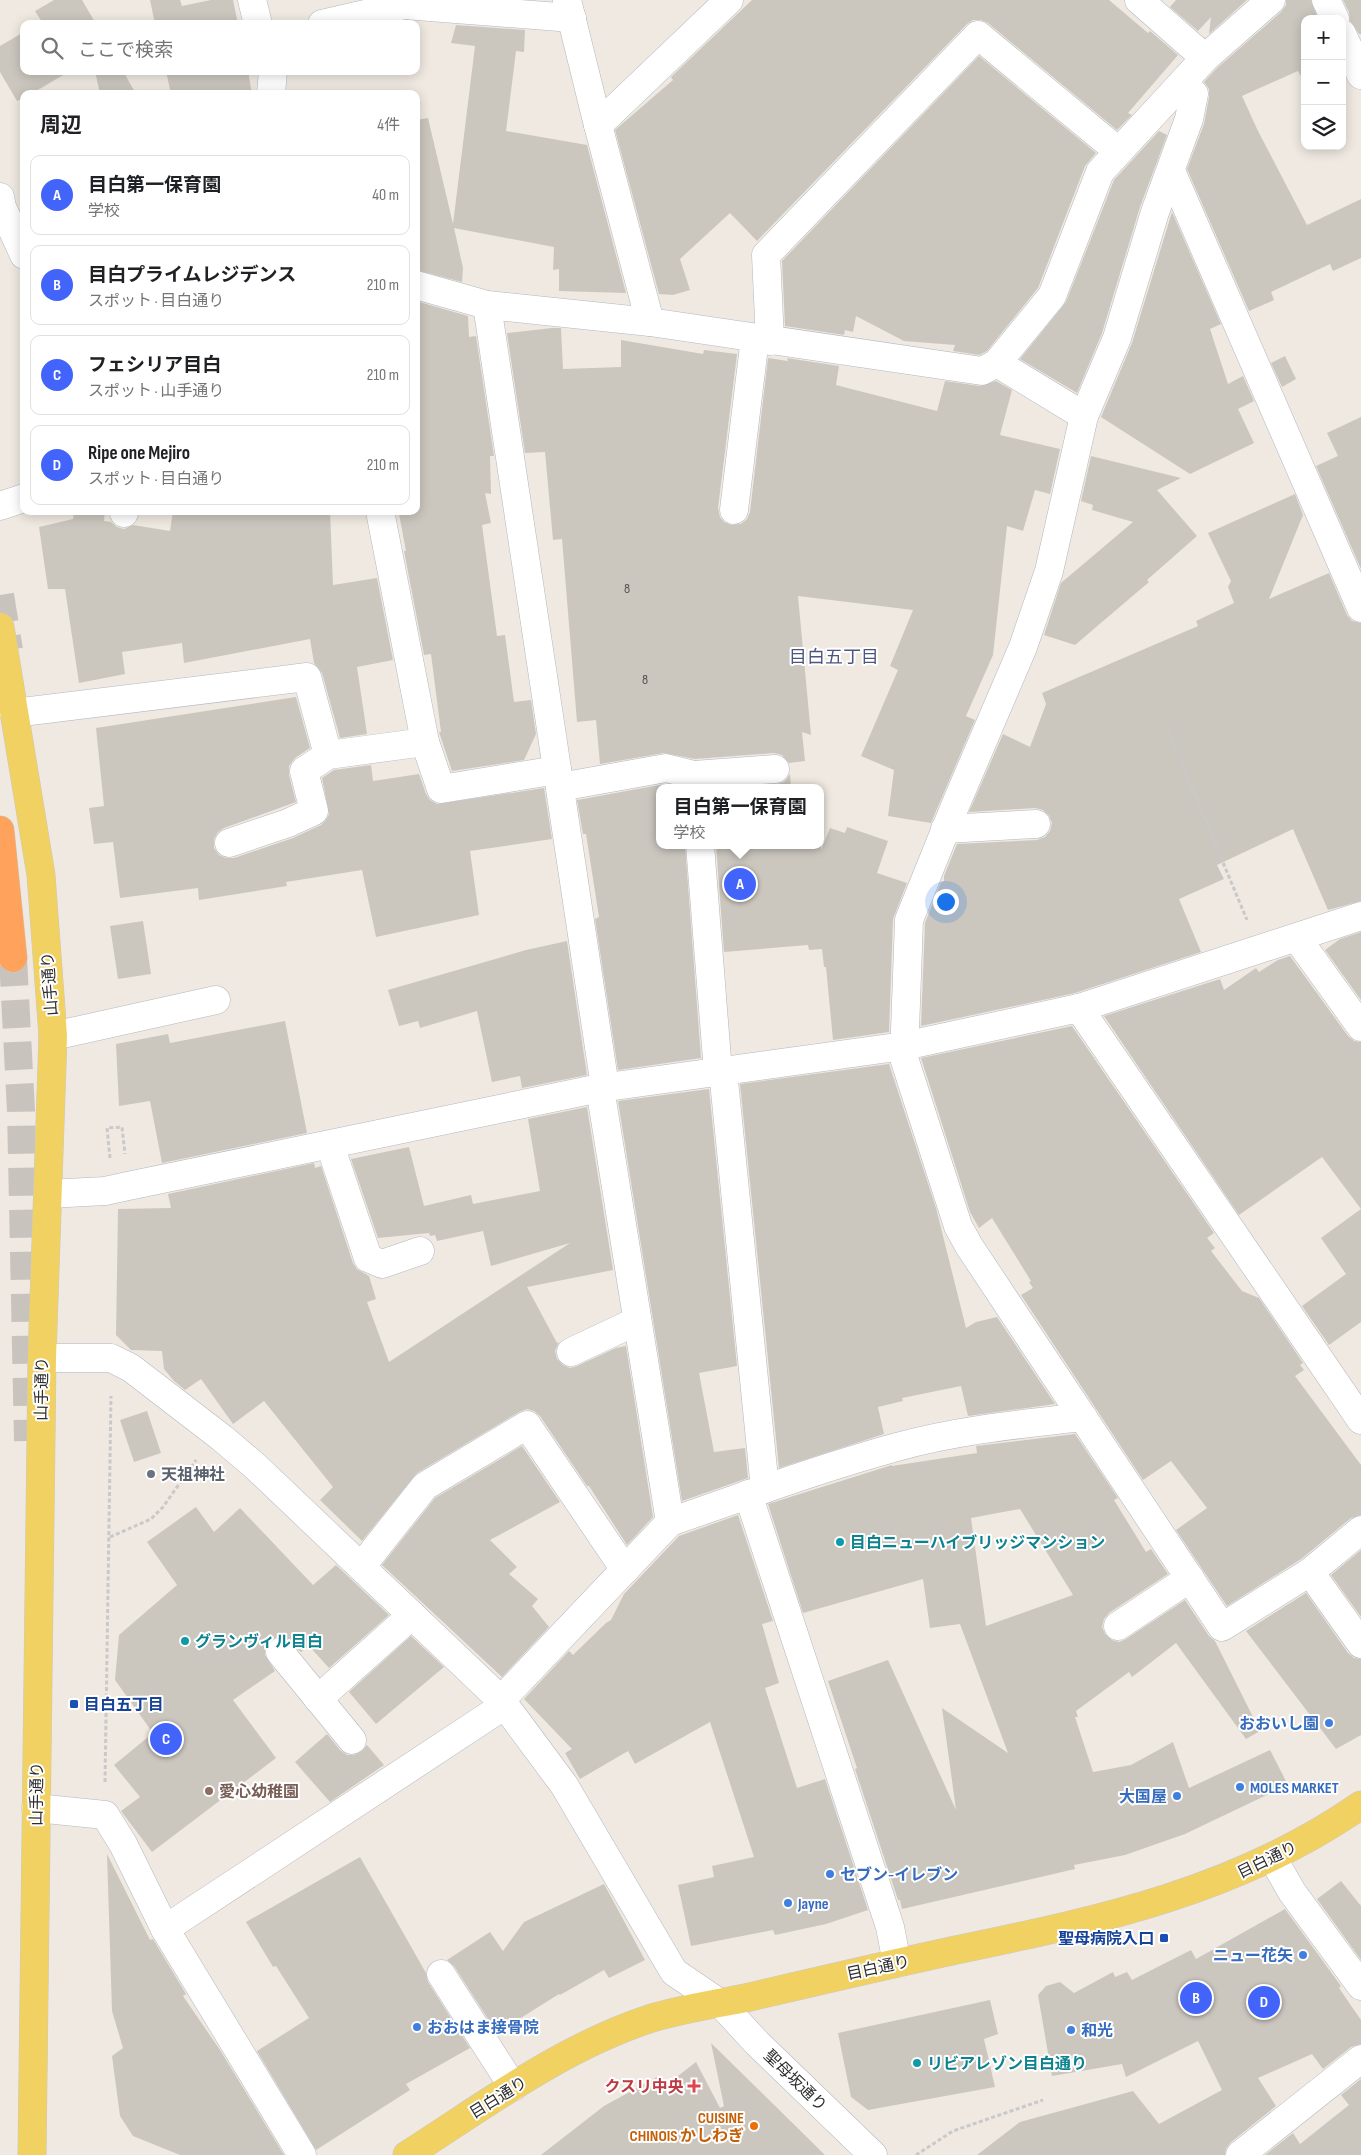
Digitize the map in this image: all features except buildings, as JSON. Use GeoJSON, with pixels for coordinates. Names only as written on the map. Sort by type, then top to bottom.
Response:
{"type":"FeatureCollection","features":[{"type":"Feature","properties":{"kind":"highway"},"geometry":{"type":"LineString","coordinates":[[0,830],[13,958]]}},
{"type":"Feature","properties":{"kind":"main road","name":"山手通り"},"geometry":{"type":"LineString","coordinates":[[0,627],[41,875],[53,1036],[42,1358],[32,2155]]}},
{"type":"Feature","properties":{"kind":"main road","name":"目白通り"},"geometry":{"type":"LineString","coordinates":[[406,2155],[513,2087],[584,2046],[651,2019],[1041,1932],[1165,1901],[1218,1882],[1272,1858],[1361,1805]]}},
{"type":"Feature","properties":{"kind":"street"},"geometry":{"type":"LineString","coordinates":[[252,0],[257,20]]}},
{"type":"Feature","properties":{"kind":"street"},"geometry":{"type":"LineString","coordinates":[[598,125],[729,0]]}},
{"type":"Feature","properties":{"kind":"street"},"geometry":{"type":"LineString","coordinates":[[1139,0],[1206,58]]}},
{"type":"Feature","properties":{"kind":"street"},"geometry":{"type":"LineString","coordinates":[[420,286],[488,305],[650,322],[982,371],[996,363],[1052,296],[1100,172],[1206,58],[1272,0]]}},
{"type":"Feature","properties":{"kind":"street"},"geometry":{"type":"LineString","coordinates":[[1326,0],[1333,15]]}},
{"type":"Feature","properties":{"kind":"street"},"geometry":{"type":"LineString","coordinates":[[338,20],[404,3],[570,9],[598,125],[650,322]]}},
{"type":"Feature","properties":{"kind":"street"},"geometry":{"type":"LineString","coordinates":[[734,510],[763,339],[766,255],[978,35],[1118,151]]}},
{"type":"Feature","properties":{"kind":"street"},"geometry":{"type":"LineString","coordinates":[[1346,43],[1361,75]]}},
{"type":"Feature","properties":{"kind":"street"},"geometry":{"type":"LineString","coordinates":[[271,90],[273,75]]}},
{"type":"Feature","properties":{"kind":"street"},"geometry":{"type":"LineString","coordinates":[[1183,82],[1194,94],[1189,119],[1156,212],[1117,338],[1084,416],[1049,571],[1029,630],[945,829],[909,920],[904,1058],[958,1226],[968,1246],[1222,1627],[1310,1572],[1361,1530]]}},
{"type":"Feature","properties":{"kind":"street"},"geometry":{"type":"LineString","coordinates":[[1170,171],[1361,608]]}},
{"type":"Feature","properties":{"kind":"street"},"geometry":{"type":"LineString","coordinates":[[0,197],[2,207],[20,246]]}},
{"type":"Feature","properties":{"kind":"street"},"geometry":{"type":"LineString","coordinates":[[488,305],[602,1088],[670,1522]]}},
{"type":"Feature","properties":{"kind":"street"},"geometry":{"type":"LineString","coordinates":[[996,363],[1084,416]]}},
{"type":"Feature","properties":{"kind":"street"},"geometry":{"type":"LineString","coordinates":[[0,506],[20,499]]}},
{"type":"Feature","properties":{"kind":"street"},"geometry":{"type":"LineString","coordinates":[[381,515],[425,742],[441,788],[666,768],[695,781],[775,769]]}},
{"type":"Feature","properties":{"kind":"street"},"geometry":{"type":"LineString","coordinates":[[14,713],[307,677],[328,755]]}},
{"type":"Feature","properties":{"kind":"street"},"geometry":{"type":"LineString","coordinates":[[229,843],[288,823],[314,810],[304,771],[328,755],[425,742]]}},
{"type":"Feature","properties":{"kind":"street"},"geometry":{"type":"LineString","coordinates":[[945,829],[1036,824]]}},
{"type":"Feature","properties":{"kind":"street"},"geometry":{"type":"LineString","coordinates":[[700,849],[757,1492],[890,1927],[897,1963]]}},
{"type":"Feature","properties":{"kind":"street"},"geometry":{"type":"LineString","coordinates":[[48,1194],[105,1190],[128,1186],[602,1088],[904,1046],[1079,1008],[1361,916]]}},
{"type":"Feature","properties":{"kind":"street"},"geometry":{"type":"LineString","coordinates":[[1297,938],[1361,1027]]}},
{"type":"Feature","properties":{"kind":"street"},"geometry":{"type":"LineString","coordinates":[[53,1036],[216,1000]]}},
{"type":"Feature","properties":{"kind":"street"},"geometry":{"type":"LineString","coordinates":[[1079,1008],[1361,1420]]}},
{"type":"Feature","properties":{"kind":"street"},"geometry":{"type":"LineString","coordinates":[[330,1145],[368,1258],[382,1264],[420,1251]]}},
{"type":"Feature","properties":{"kind":"street"},"geometry":{"type":"LineString","coordinates":[[571,1352],[637,1321]]}},
{"type":"Feature","properties":{"kind":"street"},"geometry":{"type":"LineString","coordinates":[[42,1358],[111,1358]]}},
{"type":"Feature","properties":{"kind":"street","name":"聖母坂通り"},"geometry":{"type":"LineString","coordinates":[[111,1358],[131,1368],[215,1432],[254,1466],[503,1702],[564,1785],[674,1972],[721,2004],[757,2043],[873,2155]]}},
{"type":"Feature","properties":{"kind":"street"},"geometry":{"type":"LineString","coordinates":[[165,1929],[503,1702],[670,1522],[897,1446],[983,1428],[1083,1417]]}},
{"type":"Feature","properties":{"kind":"street"},"geometry":{"type":"LineString","coordinates":[[361,1567],[425,1486],[527,1424],[625,1570]]}},
{"type":"Feature","properties":{"kind":"street"},"geometry":{"type":"LineString","coordinates":[[1310,1572],[1361,1644]]}},
{"type":"Feature","properties":{"kind":"street"},"geometry":{"type":"LineString","coordinates":[[1118,1626],[1190,1578]]}},
{"type":"Feature","properties":{"kind":"street"},"geometry":{"type":"LineString","coordinates":[[318,1698],[412,1615]]}},
{"type":"Feature","properties":{"kind":"street"},"geometry":{"type":"LineString","coordinates":[[280,1652],[352,1740]]}},
{"type":"Feature","properties":{"kind":"street"},"geometry":{"type":"LineString","coordinates":[[36,1808],[105,1815],[123,1844],[165,1929],[302,2155]]}},
{"type":"Feature","properties":{"kind":"street"},"geometry":{"type":"LineString","coordinates":[[1272,1858],[1292,1892],[1361,1986]]}},
{"type":"Feature","properties":{"kind":"street"},"geometry":{"type":"LineString","coordinates":[[442,1974],[513,2087]]}},
{"type":"Feature","properties":{"kind":"street"},"geometry":{"type":"LineString","coordinates":[[1240,2155],[1361,2059]]}},
{"type":"Feature","properties":{"kind":"path"},"geometry":{"type":"LineString","coordinates":[[1168,732],[1260,950]]}},
{"type":"Feature","properties":{"kind":"path"},"geometry":{"type":"LineString","coordinates":[[110,1162],[107,1128],[122,1127],[128,1186]]}},
{"type":"Feature","properties":{"kind":"path"},"geometry":{"type":"LineString","coordinates":[[105,1815],[111,1358]]}},
{"type":"Feature","properties":{"kind":"path"},"geometry":{"type":"LineString","coordinates":[[110,1537],[151,1518],[163,1507],[215,1432]]}},
{"type":"Feature","properties":{"kind":"path"},"geometry":{"type":"LineString","coordinates":[[916,2155],[953,2131],[1043,2100]]}},
{"type":"Feature","properties":{"kind":"tunnel"},"geometry":{"type":"LineString","coordinates":[[0,595],[9,650]]}},
{"type":"Feature","properties":{"kind":"tunnel"},"geometry":{"type":"LineString","coordinates":[[13,958],[21,1111],[28,1441]]}},
{"type":"Feature","properties":{"kind":"place","name":"目白第一保育園"},"geometry":{"type":"Point","coordinates":[740,884]}},
{"type":"Feature","properties":{"kind":"place","name":"天祖神社"},"geometry":{"type":"Point","coordinates":[151,1474]}},
{"type":"Feature","properties":{"kind":"place","name":"目白ニューハイブリッジマンション"},"geometry":{"type":"Point","coordinates":[840,1542]}},
{"type":"Feature","properties":{"kind":"place","name":"グランヴィル目白"},"geometry":{"type":"Point","coordinates":[185,1641]}},
{"type":"Feature","properties":{"kind":"place","name":"目白五丁目"},"geometry":{"type":"Point","coordinates":[74,1704]}},
{"type":"Feature","properties":{"kind":"place","name":"おおいし園"},"geometry":{"type":"Point","coordinates":[1329,1723]}},
{"type":"Feature","properties":{"kind":"place","name":"フェシリア目白"},"geometry":{"type":"Point","coordinates":[166,1739]}},
{"type":"Feature","properties":{"kind":"place","name":"MOLES MARKET"},"geometry":{"type":"Point","coordinates":[1240,1787]}},
{"type":"Feature","properties":{"kind":"place","name":"愛心幼稚園"},"geometry":{"type":"Point","coordinates":[209,1791]}},
{"type":"Feature","properties":{"kind":"place","name":"大国屋"},"geometry":{"type":"Point","coordinates":[1177,1796]}},
{"type":"Feature","properties":{"kind":"place","name":"セブン-イレブン"},"geometry":{"type":"Point","coordinates":[830,1874]}},
{"type":"Feature","properties":{"kind":"place","name":"Jayne"},"geometry":{"type":"Point","coordinates":[788,1903]}},
{"type":"Feature","properties":{"kind":"place","name":"聖母病院入口"},"geometry":{"type":"Point","coordinates":[1164,1938]}},
{"type":"Feature","properties":{"kind":"place","name":"ニュー花矢"},"geometry":{"type":"Point","coordinates":[1303,1955]}},
{"type":"Feature","properties":{"kind":"place","name":"目白プライムレジデンス"},"geometry":{"type":"Point","coordinates":[1196,1998]}},
{"type":"Feature","properties":{"kind":"place","name":"Ripe one Mejiro"},"geometry":{"type":"Point","coordinates":[1264,2002]}},
{"type":"Feature","properties":{"kind":"place","name":"おおはま接骨院"},"geometry":{"type":"Point","coordinates":[417,2027]}},
{"type":"Feature","properties":{"kind":"place","name":"和光"},"geometry":{"type":"Point","coordinates":[1071,2030]}},
{"type":"Feature","properties":{"kind":"place","name":"リビアレゾン目白通り"},"geometry":{"type":"Point","coordinates":[917,2063]}},
{"type":"Feature","properties":{"kind":"place","name":"クスリ中央"},"geometry":{"type":"Point","coordinates":[694,2086]}},
{"type":"Feature","properties":{"kind":"place","name":"CUISINE CHINOIS かしわぎ"},"geometry":{"type":"Point","coordinates":[754,2126]}},
{"type":"Feature","properties":{"kind":"district","name":"目白五丁目"},"geometry":{"type":"Point","coordinates":[834,657]}}]}
